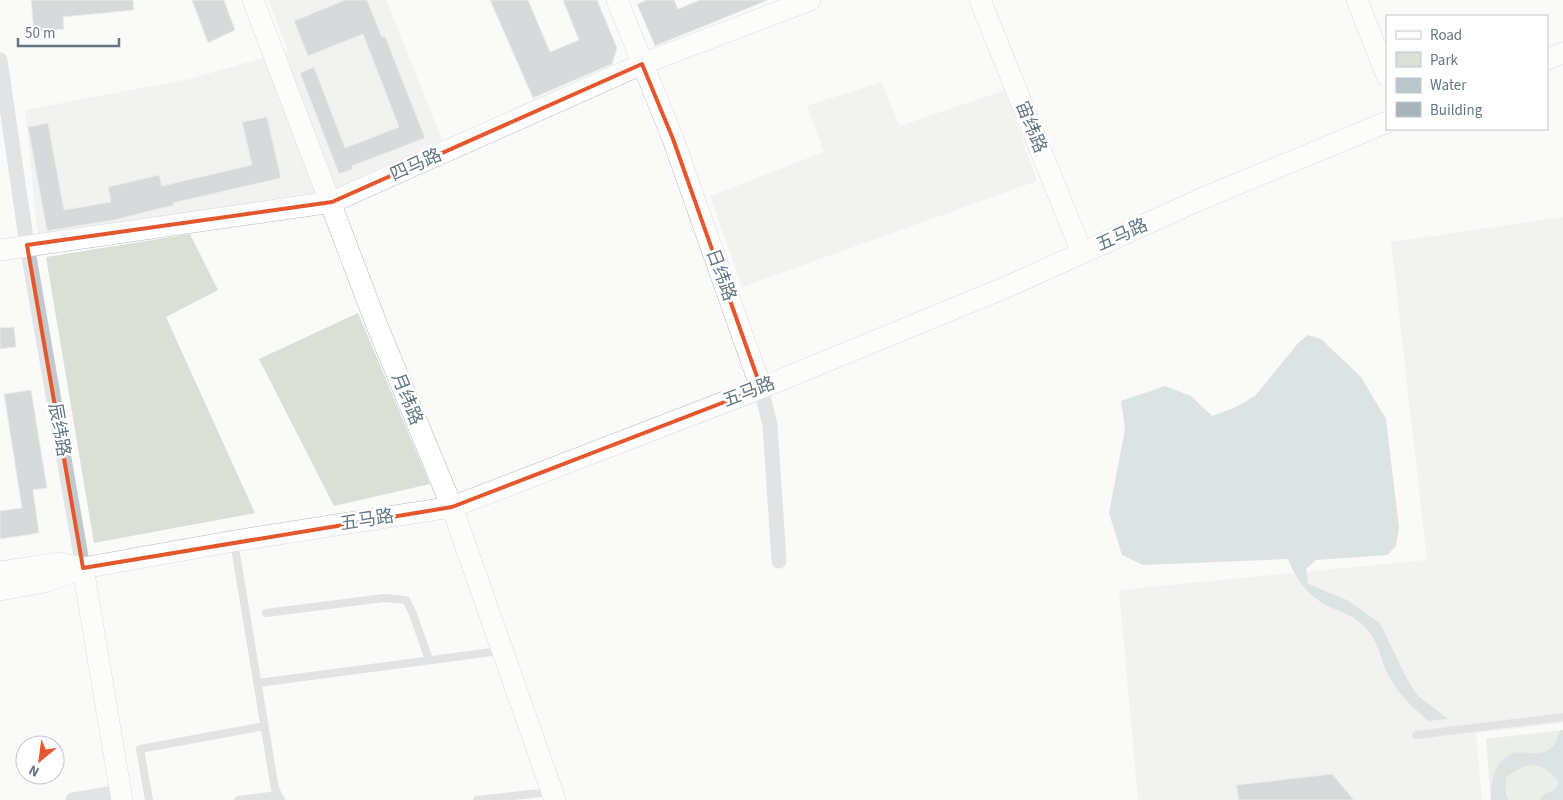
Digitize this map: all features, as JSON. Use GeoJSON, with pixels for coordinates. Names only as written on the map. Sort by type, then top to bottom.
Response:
{"type":"FeatureCollection","features":[{"type":"Feature","properties":{"kind":"street","name":"月纬路"},"geometry":{"type":"LineString","coordinates":[[253,0],[332,202],[378,328],[452,507],[502,651],[544,796]]}},
{"type":"Feature","properties":{"kind":"street","name":"日纬路"},"geometry":{"type":"LineString","coordinates":[[617,0],[673,140],[761,388],[770,425],[779,560]]}},
{"type":"Feature","properties":{"kind":"street","name":"四马路"},"geometry":{"type":"LineString","coordinates":[[0,250],[332,202],[642,64],[810,0]]}},
{"type":"Feature","properties":{"kind":"street","name":"宙纬路"},"geometry":{"type":"LineString","coordinates":[[980,0],[1082,253]]}},
{"type":"Feature","properties":{"kind":"street"},"geometry":{"type":"LineString","coordinates":[[1357,0],[1386,73]]}},
{"type":"Feature","properties":{"kind":"street"},"geometry":{"type":"LineString","coordinates":[[1548,59],[1563,53]]}},
{"type":"Feature","properties":{"kind":"street","name":"辰纬路"},"geometry":{"type":"LineString","coordinates":[[0,60],[27,245],[84,568],[121,796]]}},
{"type":"Feature","properties":{"kind":"street","name":"五马路"},"geometry":{"type":"LineString","coordinates":[[0,590],[44,582],[84,568],[234,541],[452,507],[761,388],[1009,286],[1199,200],[1386,122]]}},
{"type":"Feature","properties":{"kind":"street","name":"五马路"},"geometry":{"type":"LineString","coordinates":[[0,572],[59,563],[84,568]]}},
{"type":"Feature","properties":{"kind":"street"},"geometry":{"type":"LineString","coordinates":[[73,800],[121,796]]}},
{"type":"Feature","properties":{"kind":"lane"},"geometry":{"type":"LineString","coordinates":[[234,541],[275,789],[279,798],[238,800]]}},
{"type":"Feature","properties":{"kind":"lane"},"geometry":{"type":"LineString","coordinates":[[266,613],[384,598],[406,600],[413,614],[428,660]]}},
{"type":"Feature","properties":{"kind":"lane"},"geometry":{"type":"LineString","coordinates":[[258,683],[502,651]]}},
{"type":"Feature","properties":{"kind":"lane"},"geometry":{"type":"LineString","coordinates":[[1416,735],[1563,717]]}},
{"type":"Feature","properties":{"kind":"lane"},"geometry":{"type":"LineString","coordinates":[[149,800],[140,749],[265,726]]}},
{"type":"Feature","properties":{"kind":"lane"},"geometry":{"type":"LineString","coordinates":[[477,800],[544,796]]}},
{"type":"Feature","properties":{"kind":"highlighted area"},"geometry":{"type":"Polygon","coordinates":[[[642,64],[673,139],[761,388],[452,507],[83,568],[27,245],[332,202],[642,64]]]}},
{"type":"Feature","properties":{"kind":"shaded area"},"geometry":{"type":"Polygon","coordinates":[[[268,0],[386,0],[442,140],[318,198],[38,236],[25,110],[189,79],[288,51],[268,0]]]}},
{"type":"Feature","properties":{"kind":"shaded area"},"geometry":{"type":"Polygon","coordinates":[[[881,82],[900,126],[1005,90],[1037,181],[742,287],[710,196],[824,152],[807,106],[881,82]]]}},
{"type":"Feature","properties":{"kind":"shaded area"},"geometry":{"type":"Polygon","coordinates":[[[1563,217],[1563,723],[1476,733],[1482,800],[1138,800],[1119,590],[1427,560],[1391,242],[1563,217]]]}},
{"type":"Feature","properties":{"kind":"green space"},"geometry":{"type":"Polygon","coordinates":[[[190,234],[218,290],[166,317],[255,513],[94,543],[46,257],[190,234]]]}},
{"type":"Feature","properties":{"kind":"green space"},"geometry":{"type":"Polygon","coordinates":[[[358,313],[430,484],[334,506],[259,359],[358,313]]]}},
{"type":"Feature","properties":{"kind":"green space"},"geometry":{"type":"Polygon","coordinates":[[[1563,730],[1563,800],[1491,800],[1486,739],[1563,730]]]}},
{"type":"Feature","properties":{"kind":"water"},"geometry":{"type":"Polygon","coordinates":[[[1308,335],[1321,339],[1361,377],[1386,419],[1399,528],[1396,546],[1387,555],[1316,560],[1306,569],[1308,584],[1347,600],[1380,623],[1407,679],[1417,695],[1448,719],[1428,721],[1409,703],[1389,676],[1375,641],[1365,627],[1352,617],[1326,605],[1313,596],[1299,580],[1288,559],[1143,565],[1122,555],[1109,513],[1125,429],[1121,401],[1165,386],[1191,396],[1212,416],[1234,408],[1255,396],[1299,342],[1308,335]]]}},
{"type":"Feature","properties":{"kind":"water"},"geometry":{"type":"Polygon","coordinates":[[[1561,730],[1563,730],[1563,800],[1539,800],[1546,793],[1555,790],[1559,782],[1546,770],[1534,765],[1521,768],[1506,777],[1506,796],[1509,800],[1491,800],[1492,781],[1502,760],[1516,753],[1545,752],[1556,742],[1561,730]]]}},
{"type":"Feature","properties":{"kind":"building"},"geometry":{"type":"Polygon","coordinates":[[[31,0],[133,0],[134,10],[63,17],[64,29],[34,32],[31,0]]]}},
{"type":"Feature","properties":{"kind":"building"},"geometry":{"type":"Polygon","coordinates":[[[192,0],[224,0],[235,30],[208,43],[192,0]]]}},
{"type":"Feature","properties":{"kind":"building"},"geometry":{"type":"Polygon","coordinates":[[[345,0],[367,0],[382,37],[385,36],[425,138],[352,166],[353,169],[339,174],[300,73],[314,67],[345,148],[399,127],[363,34],[308,56],[294,21],[345,0]]]}},
{"type":"Feature","properties":{"kind":"building"},"geometry":{"type":"Polygon","coordinates":[[[490,0],[528,0],[550,52],[579,40],[563,0],[597,0],[617,48],[612,64],[533,98],[490,0]]]}},
{"type":"Feature","properties":{"kind":"building"},"geometry":{"type":"Polygon","coordinates":[[[647,0],[674,0],[678,9],[700,0],[768,0],[655,46],[637,4],[647,0]]]}},
{"type":"Feature","properties":{"kind":"building"},"geometry":{"type":"Polygon","coordinates":[[[267,117],[281,178],[173,203],[174,205],[114,220],[47,231],[28,127],[48,123],[64,210],[111,202],[108,187],[159,175],[162,186],[252,165],[242,122],[267,117]]]}},
{"type":"Feature","properties":{"kind":"building"},"geometry":{"type":"Polygon","coordinates":[[[14,327],[16,347],[0,349],[0,328],[14,327]]]}},
{"type":"Feature","properties":{"kind":"building"},"geometry":{"type":"Polygon","coordinates":[[[31,390],[47,488],[33,490],[39,533],[0,539],[0,511],[22,508],[4,394],[31,390]]]}},
{"type":"Feature","properties":{"kind":"building"},"geometry":{"type":"Polygon","coordinates":[[[1332,774],[1354,800],[1239,800],[1236,785],[1332,774]]]}}]}
